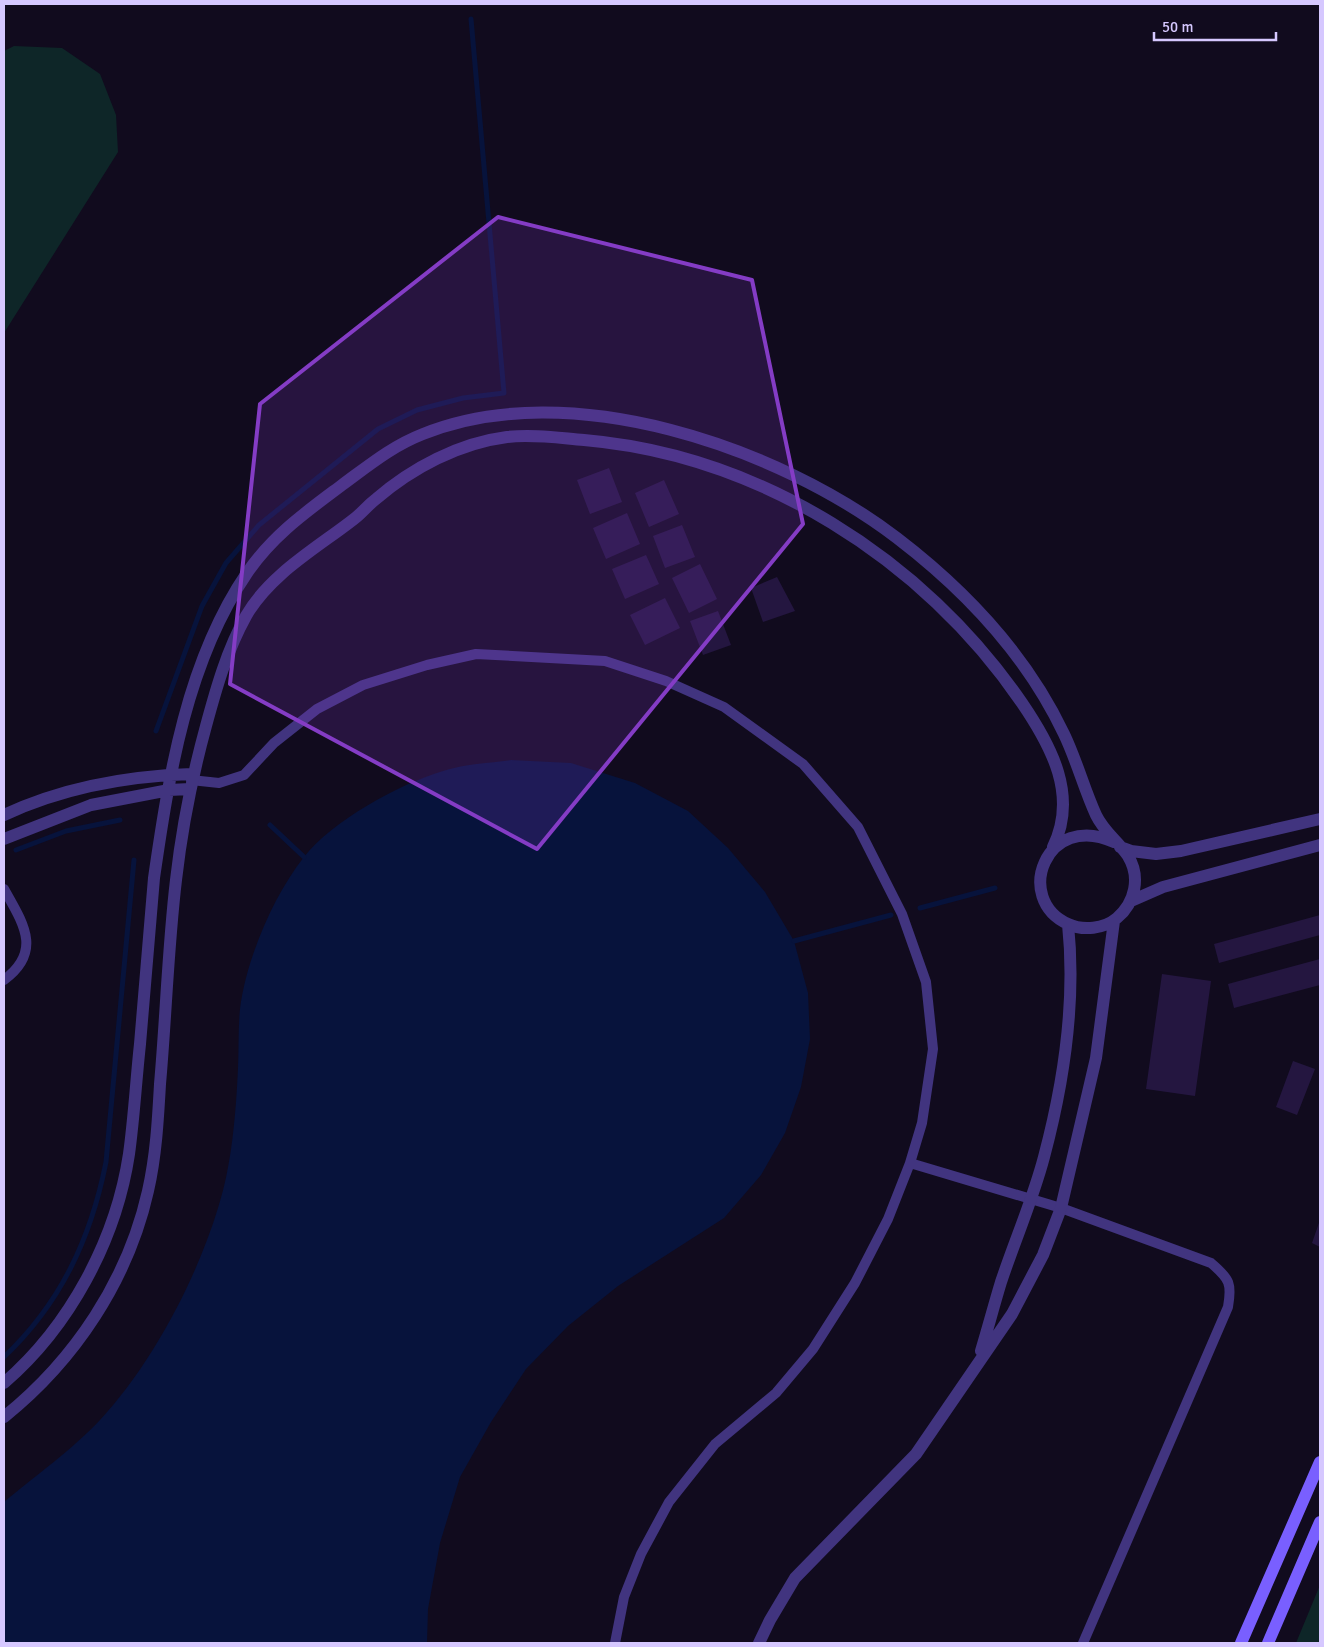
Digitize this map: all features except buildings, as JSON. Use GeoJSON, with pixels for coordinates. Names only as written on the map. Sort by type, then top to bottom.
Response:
{"type":"FeatureCollection","features":[{"type":"Feature","properties":{"kind":"street"},"geometry":{"type":"LineString","coordinates":[[4,1383],[34,1354],[58,1324],[90,1271],[114,1214],[129,1155],[154,878],[168,790],[190,703],[215,630],[246,575],[265,548],[289,524],[371,463],[400,444],[426,432],[497,415],[558,414],[612,418],[660,427],[744,452],[786,470],[859,510],[912,549],[985,618],[1042,693],[1079,766],[1096,815],[1117,844],[1127,854],[1134,869],[1135,885],[1131,901]]}},
{"type":"Feature","properties":{"kind":"street"},"geometry":{"type":"LineString","coordinates":[[4,1417],[31,1394],[80,1340],[116,1281],[140,1221],[154,1159],[176,881],[191,781],[210,709],[235,639],[248,613],[263,594],[301,558],[411,473],[451,452],[481,442],[505,437],[535,436],[642,447],[694,459],[754,482],[789,498],[843,530],[904,575],[930,597],[989,658],[1044,735],[1063,793],[1064,826],[1053,848],[1046,857],[1041,873],[1041,889],[1050,910],[1068,924],[1084,928],[1100,927],[1114,921],[1131,901],[1163,887],[1320,845]]}},
{"type":"Feature","properties":{"kind":"street"},"geometry":{"type":"LineString","coordinates":[[4,815],[30,803],[87,785],[172,775],[191,781]]}},
{"type":"Feature","properties":{"kind":"street"},"geometry":{"type":"LineString","coordinates":[[4,838],[92,804],[168,790],[191,781]]}},
{"type":"Feature","properties":{"kind":"street"},"geometry":{"type":"LineString","coordinates":[[1053,848],[1067,838],[1083,834],[1099,835],[1131,851],[1156,854],[1181,851],[1320,819]]}},
{"type":"Feature","properties":{"kind":"street"},"geometry":{"type":"LineString","coordinates":[[759,1643],[770,1620],[795,1578],[916,1454],[1012,1314],[1043,1256],[1061,1208],[1096,1058],[1114,921]]}},
{"type":"Feature","properties":{"kind":"street"},"geometry":{"type":"LineString","coordinates":[[978,1361],[1044,1156],[1064,1057],[1071,985],[1068,924]]}},
{"type":"Feature","properties":{"kind":"street"},"geometry":{"type":"LineString","coordinates":[[1241,1643],[1320,1462]]}},
{"type":"Feature","properties":{"kind":"street"},"geometry":{"type":"LineString","coordinates":[[1268,1643],[1320,1522]]}},
{"type":"Feature","properties":{"kind":"lane"},"geometry":{"type":"LineString","coordinates":[[191,781],[219,783],[244,775],[274,743],[317,709],[364,685],[427,665],[476,654],[605,661],[666,681],[724,707],[803,764],[858,827],[902,914],[926,982],[933,1049],[922,1123],[910,1163],[888,1219],[855,1283],[813,1349],[776,1393],[715,1444],[670,1502],[641,1554],[624,1597],[615,1643]]}},
{"type":"Feature","properties":{"kind":"lane"},"geometry":{"type":"LineString","coordinates":[[4,890],[19,916],[28,946],[20,965],[4,980]]}},
{"type":"Feature","properties":{"kind":"lane"},"geometry":{"type":"LineString","coordinates":[[910,1163],[1061,1208],[1212,1263],[1225,1274],[1231,1288],[1228,1307],[1083,1643]]}},
{"type":"Feature","properties":{"kind":"highlighted area"},"geometry":{"type":"Polygon","coordinates":[[[498,217],[752,280],[803,524],[537,849],[230,684],[260,404],[498,217]]]}},
{"type":"Feature","properties":{"kind":"green space"},"geometry":{"type":"Polygon","coordinates":[[[14,46],[62,48],[100,74],[116,115],[118,152],[4,333],[4,51],[14,46]]]}},
{"type":"Feature","properties":{"kind":"green space"},"geometry":{"type":"Polygon","coordinates":[[[1320,1585],[1320,1643],[1296,1643],[1320,1585]]]}},
{"type":"Feature","properties":{"kind":"water"},"geometry":{"type":"Polygon","coordinates":[[[511,760],[571,763],[635,783],[688,811],[728,848],[765,892],[794,941],[808,993],[810,1039],[801,1087],[785,1133],[761,1175],[724,1218],[618,1286],[568,1326],[526,1369],[491,1422],[460,1477],[440,1543],[428,1609],[427,1643],[4,1643],[4,1502],[78,1441],[119,1398],[170,1320],[198,1264],[209,1235],[223,1191],[232,1138],[237,1085],[239,1016],[243,990],[263,929],[282,890],[304,857],[331,830],[387,794],[443,771],[468,765],[511,760]]]}},
{"type":"Feature","properties":{"kind":"waterway"},"geometry":{"type":"LineString","coordinates":[[156,731],[202,606],[226,563],[259,525],[378,429],[417,410],[463,398],[504,393],[471,19]]}},
{"type":"Feature","properties":{"kind":"waterway"},"geometry":{"type":"LineString","coordinates":[[16,850],[66,831],[120,820]]}},
{"type":"Feature","properties":{"kind":"waterway"},"geometry":{"type":"LineString","coordinates":[[270,825],[304,857]]}},
{"type":"Feature","properties":{"kind":"waterway"},"geometry":{"type":"LineString","coordinates":[[4,1357],[42,1314],[71,1268],[92,1217],[100,1190],[106,1162],[134,860]]}},
{"type":"Feature","properties":{"kind":"waterway"},"geometry":{"type":"LineString","coordinates":[[920,908],[995,888]]}},
{"type":"Feature","properties":{"kind":"waterway"},"geometry":{"type":"LineString","coordinates":[[794,941],[891,915]]}}]}
